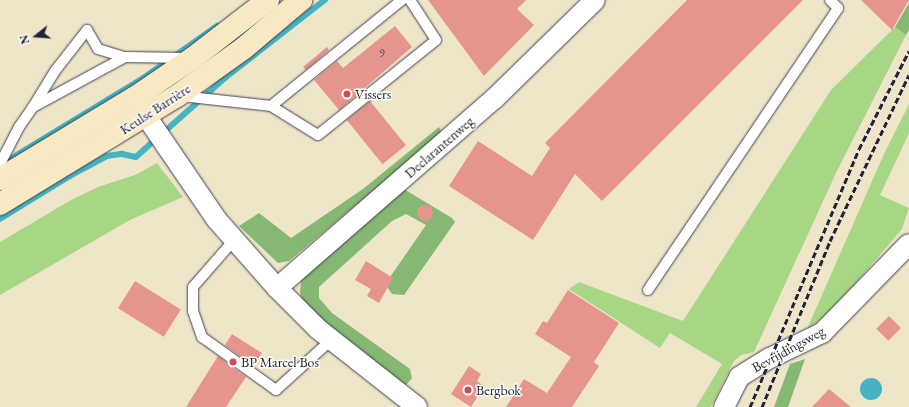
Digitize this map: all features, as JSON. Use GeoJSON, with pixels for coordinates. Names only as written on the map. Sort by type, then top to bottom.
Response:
{"type":"FeatureCollection","features":[{"type":"Feature","properties":{"kind":"main road","name":"Keulse Barrière"},"geometry":{"type":"LineString","coordinates":[[0,179],[134,98],[193,58],[268,0]]}},
{"type":"Feature","properties":{"kind":"main road","name":"Keulse Barrière"},"geometry":{"type":"LineString","coordinates":[[0,204],[177,96],[244,48],[301,0]]}},
{"type":"Feature","properties":{"kind":"street","name":"Declarantenweg"},"geometry":{"type":"LineString","coordinates":[[277,288],[494,99],[594,0]]}},
{"type":"Feature","properties":{"kind":"street"},"geometry":{"type":"LineString","coordinates":[[146,116],[217,220],[277,288],[331,340],[418,407]]}},
{"type":"Feature","properties":{"kind":"street","name":"Bevrijdingsweg"},"geometry":{"type":"LineString","coordinates":[[724,407],[739,377],[770,358],[822,333],[909,244]]}},
{"type":"Feature","properties":{"kind":"lane"},"geometry":{"type":"LineString","coordinates":[[271,106],[402,0]]}},
{"type":"Feature","properties":{"kind":"lane"},"geometry":{"type":"LineString","coordinates":[[177,96],[271,106],[318,136],[436,40],[410,0]]}},
{"type":"Feature","properties":{"kind":"lane"},"geometry":{"type":"LineString","coordinates":[[648,290],[838,8],[830,0]]}},
{"type":"Feature","properties":{"kind":"lane"},"geometry":{"type":"LineString","coordinates":[[0,164],[19,127],[55,71],[88,30],[98,49],[125,57],[193,58]]}},
{"type":"Feature","properties":{"kind":"lane"},"geometry":{"type":"LineString","coordinates":[[33,107],[125,57]]}},
{"type":"Feature","properties":{"kind":"lane"},"geometry":{"type":"LineString","coordinates":[[234,240],[193,286],[193,310],[202,337],[276,390],[331,340]]}},
{"type":"Feature","properties":{"kind":"green space"},"geometry":{"type":"Polygon","coordinates":[[[909,3],[909,30],[906,35],[895,27],[909,3]]]}},
{"type":"Feature","properties":{"kind":"green space"},"geometry":{"type":"Polygon","coordinates":[[[895,27],[906,35],[836,173],[754,352],[741,355],[734,361],[711,407],[696,407],[722,364],[670,333],[660,348],[569,289],[579,282],[683,321],[831,90],[895,27]]]}},
{"type":"Feature","properties":{"kind":"green space"},"geometry":{"type":"Polygon","coordinates":[[[909,104],[909,133],[880,195],[909,208],[902,229],[831,312],[807,329],[884,154],[909,104]]]}},
{"type":"Feature","properties":{"kind":"green space"},"geometry":{"type":"Polygon","coordinates":[[[439,127],[442,133],[289,261],[278,263],[239,226],[259,213],[291,238],[363,189],[439,127]]]}},
{"type":"Feature","properties":{"kind":"green space"},"geometry":{"type":"Polygon","coordinates":[[[157,163],[183,197],[130,220],[0,295],[0,242],[71,200],[98,187],[135,175],[157,163]]]}},
{"type":"Feature","properties":{"kind":"green space"},"geometry":{"type":"Polygon","coordinates":[[[402,188],[452,218],[455,222],[404,295],[392,294],[388,288],[388,280],[426,225],[406,214],[392,221],[319,287],[319,298],[332,313],[410,369],[412,378],[407,384],[398,388],[304,309],[300,292],[301,281],[311,269],[402,188]]]}},
{"type":"Feature","properties":{"kind":"green space"},"geometry":{"type":"Polygon","coordinates":[[[805,359],[788,407],[774,407],[790,364],[805,359]]]}},
{"type":"Feature","properties":{"kind":"water"},"geometry":{"type":"Polygon","coordinates":[[[871,378],[879,381],[882,389],[879,397],[871,400],[863,397],[860,389],[863,381],[871,378]]]}},
{"type":"Feature","properties":{"kind":"building"},"geometry":{"type":"Polygon","coordinates":[[[428,0],[526,0],[517,9],[534,25],[484,76],[428,0]]]}},
{"type":"Feature","properties":{"kind":"building"},"geometry":{"type":"Polygon","coordinates":[[[687,0],[803,0],[602,201],[575,174],[533,240],[449,186],[478,141],[532,176],[550,148],[545,143],[687,0]]]}},
{"type":"Feature","properties":{"kind":"building"},"geometry":{"type":"Polygon","coordinates":[[[861,0],[909,0],[892,30],[861,0]]]}},
{"type":"Feature","properties":{"kind":"building"},"geometry":{"type":"Polygon","coordinates":[[[395,26],[412,47],[339,110],[314,80],[337,61],[343,68],[395,26]]]}},
{"type":"Feature","properties":{"kind":"building"},"geometry":{"type":"Polygon","coordinates":[[[327,47],[329,50],[306,70],[303,67],[327,47]]]}},
{"type":"Feature","properties":{"kind":"building"},"geometry":{"type":"Polygon","coordinates":[[[370,101],[406,145],[383,164],[347,120],[370,101]]]}},
{"type":"Feature","properties":{"kind":"building"},"geometry":{"type":"Polygon","coordinates":[[[422,205],[428,205],[433,210],[431,219],[428,221],[422,221],[417,216],[417,210],[422,205]]]}},
{"type":"Feature","properties":{"kind":"building"},"geometry":{"type":"Polygon","coordinates":[[[366,261],[393,278],[379,303],[367,296],[371,289],[355,280],[366,261]]]}},
{"type":"Feature","properties":{"kind":"building"},"geometry":{"type":"Polygon","coordinates":[[[135,281],[181,310],[164,337],[118,308],[135,281]]]}},
{"type":"Feature","properties":{"kind":"building"},"geometry":{"type":"Polygon","coordinates":[[[568,290],[619,323],[594,362],[599,366],[572,407],[506,407],[524,379],[547,393],[571,357],[535,334],[543,321],[547,323],[568,290]]]}},
{"type":"Feature","properties":{"kind":"building"},"geometry":{"type":"Polygon","coordinates":[[[889,316],[901,328],[888,341],[876,329],[889,316]]]}},
{"type":"Feature","properties":{"kind":"building"},"geometry":{"type":"Polygon","coordinates":[[[232,334],[262,353],[253,366],[225,345],[232,334]]]}},
{"type":"Feature","properties":{"kind":"building"},"geometry":{"type":"Polygon","coordinates":[[[218,356],[246,377],[226,407],[186,407],[218,356]]]}},
{"type":"Feature","properties":{"kind":"building","name":"Bergbok"},"geometry":{"type":"Polygon","coordinates":[[[469,366],[481,374],[477,381],[484,386],[471,407],[451,394],[469,366]]]}},
{"type":"Feature","properties":{"kind":"building"},"geometry":{"type":"Polygon","coordinates":[[[829,389],[851,407],[812,407],[829,389]]]}},
{"type":"Feature","properties":{"kind":"waterway"},"geometry":{"type":"LineString","coordinates":[[163,133],[225,78],[325,0]]}},
{"type":"Feature","properties":{"kind":"waterway"},"geometry":{"type":"LineString","coordinates":[[2,164],[142,79],[217,26]]}},
{"type":"Feature","properties":{"kind":"waterway"},"geometry":{"type":"LineString","coordinates":[[0,219],[70,176],[107,156],[122,154],[136,157],[156,139]]}},
{"type":"Feature","properties":{"kind":"railway"},"geometry":{"type":"LineString","coordinates":[[750,407],[859,149],[909,51]]}},
{"type":"Feature","properties":{"kind":"railway"},"geometry":{"type":"LineString","coordinates":[[762,407],[830,241],[909,75]]}},
{"type":"Feature","properties":{"kind":"place","name":"Vissers"},"geometry":{"type":"Point","coordinates":[347,94]}},
{"type":"Feature","properties":{"kind":"place","name":"BP Marcel Bos"},"geometry":{"type":"Point","coordinates":[233,362]}},
{"type":"Feature","properties":{"kind":"place","name":"Bergbok"},"geometry":{"type":"Point","coordinates":[468,390]}}]}
